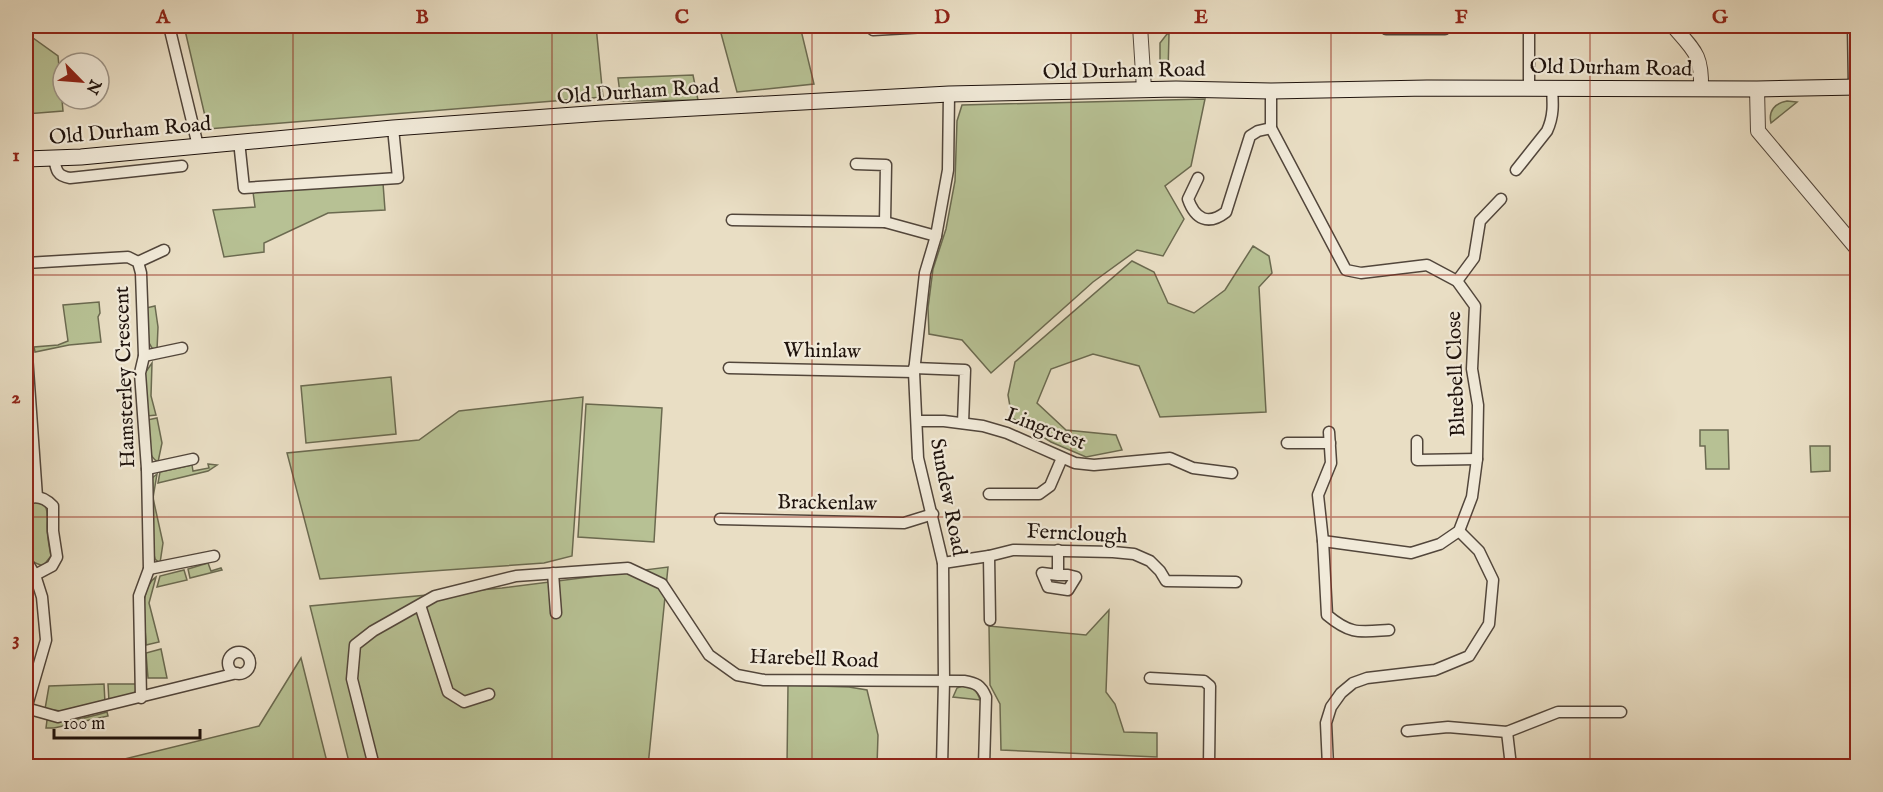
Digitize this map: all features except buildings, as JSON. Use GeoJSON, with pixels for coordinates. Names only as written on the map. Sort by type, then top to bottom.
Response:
{"type":"FeatureCollection","features":[{"type":"Feature","properties":{"kind":"main road","name":"Old Durham Road"},"geometry":{"type":"LineString","coordinates":[[26,159],[393,128],[719,106],[949,94],[1144,89],[1271,91],[1529,87],[1757,89],[1856,87]]}},
{"type":"Feature","properties":{"kind":"street"},"geometry":{"type":"LineString","coordinates":[[169,26],[198,146]]}},
{"type":"Feature","properties":{"kind":"street"},"geometry":{"type":"LineString","coordinates":[[873,30],[944,26],[1189,26]]}},
{"type":"Feature","properties":{"kind":"street"},"geometry":{"type":"LineString","coordinates":[[1140,26],[1144,89]]}},
{"type":"Feature","properties":{"kind":"street"},"geometry":{"type":"LineString","coordinates":[[1529,26],[1529,87]]}},
{"type":"Feature","properties":{"kind":"street"},"geometry":{"type":"LineString","coordinates":[[1673,26],[1697,54],[1702,70],[1701,89]]}},
{"type":"Feature","properties":{"kind":"street"},"geometry":{"type":"LineString","coordinates":[[1853,26],[1856,87]]}},
{"type":"Feature","properties":{"kind":"street"},"geometry":{"type":"LineString","coordinates":[[1386,29],[1445,29]]}},
{"type":"Feature","properties":{"kind":"street"},"geometry":{"type":"LineString","coordinates":[[1516,170],[1551,123],[1554,108],[1552,88]]}},
{"type":"Feature","properties":{"kind":"street"},"geometry":{"type":"LineString","coordinates":[[1757,89],[1758,131],[1857,250]]}},
{"type":"Feature","properties":{"kind":"street","name":"Bluebell Close"},"geometry":{"type":"LineString","coordinates":[[1271,91],[1271,128],[1346,270],[1361,273],[1427,265],[1457,281],[1475,306],[1472,369],[1478,405],[1477,459],[1472,497],[1459,531]]}},
{"type":"Feature","properties":{"kind":"street","name":"Sundew Road"},"geometry":{"type":"LineString","coordinates":[[942,766],[943,563],[918,459],[914,370],[925,273],[936,236],[948,170],[949,94]]}},
{"type":"Feature","properties":{"kind":"street","name":"Old Durham Road"},"geometry":{"type":"LineString","coordinates":[[239,141],[244,188],[398,178],[393,128]]}},
{"type":"Feature","properties":{"kind":"street"},"geometry":{"type":"LineString","coordinates":[[1198,178],[1188,199],[1191,206],[1202,218],[1212,220],[1218,218],[1227,212],[1250,136],[1258,131],[1271,128]]}},
{"type":"Feature","properties":{"kind":"street"},"geometry":{"type":"LineString","coordinates":[[54,158],[57,172],[62,177],[70,178],[182,166]]}},
{"type":"Feature","properties":{"kind":"street"},"geometry":{"type":"LineString","coordinates":[[856,164],[886,165],[885,222]]}},
{"type":"Feature","properties":{"kind":"street"},"geometry":{"type":"LineString","coordinates":[[1457,281],[1474,258],[1480,220],[1501,199]]}},
{"type":"Feature","properties":{"kind":"street"},"geometry":{"type":"LineString","coordinates":[[732,220],[885,222],[936,236]]}},
{"type":"Feature","properties":{"kind":"street"},"geometry":{"type":"LineString","coordinates":[[138,262],[164,250]]}},
{"type":"Feature","properties":{"kind":"street","name":"Hamsterley Crescent"},"geometry":{"type":"LineString","coordinates":[[26,263],[128,257],[138,262],[141,273],[144,356],[140,373],[147,469],[149,569]]}},
{"type":"Feature","properties":{"kind":"street"},"geometry":{"type":"LineString","coordinates":[[26,341],[31,498],[47,500],[53,506],[53,531],[57,557],[52,566],[35,575]]}},
{"type":"Feature","properties":{"kind":"street"},"geometry":{"type":"LineString","coordinates":[[144,356],[182,348]]}},
{"type":"Feature","properties":{"kind":"street","name":"Whinlaw"},"geometry":{"type":"LineString","coordinates":[[729,368],[965,370],[963,423]]}},
{"type":"Feature","properties":{"kind":"street","name":"Lingcrest"},"geometry":{"type":"LineString","coordinates":[[917,421],[983,426],[1007,433],[1075,463],[1094,465],[1170,458],[1193,468],[1232,473]]}},
{"type":"Feature","properties":{"kind":"street"},"geometry":{"type":"LineString","coordinates":[[1287,443],[1330,437],[1331,463],[1318,495],[1327,615],[1339,625],[1354,632],[1389,630]]}},
{"type":"Feature","properties":{"kind":"street"},"geometry":{"type":"LineString","coordinates":[[1417,441],[1417,460],[1477,459]]}},
{"type":"Feature","properties":{"kind":"street"},"geometry":{"type":"LineString","coordinates":[[989,494],[1039,494],[1050,486],[1062,458]]}},
{"type":"Feature","properties":{"kind":"street"},"geometry":{"type":"LineString","coordinates":[[147,469],[193,459]]}},
{"type":"Feature","properties":{"kind":"street","name":"Brackenlaw"},"geometry":{"type":"LineString","coordinates":[[720,519],[904,523],[933,514]]}},
{"type":"Feature","properties":{"kind":"street"},"geometry":{"type":"LineString","coordinates":[[1323,541],[1411,554],[1440,544],[1459,531],[1479,551],[1493,580],[1489,624],[1469,656],[1435,670],[1367,678],[1353,683],[1341,693],[1331,707],[1326,723],[1328,766]]}},
{"type":"Feature","properties":{"kind":"street","name":"Fernclough"},"geometry":{"type":"LineString","coordinates":[[943,563],[1013,550],[1134,554],[1150,561],[1166,581],[1236,582]]}},
{"type":"Feature","properties":{"kind":"street"},"geometry":{"type":"LineString","coordinates":[[1058,550],[1058,575]]}},
{"type":"Feature","properties":{"kind":"street"},"geometry":{"type":"LineString","coordinates":[[141,698],[139,596],[149,569],[214,556]]}},
{"type":"Feature","properties":{"kind":"street"},"geometry":{"type":"LineString","coordinates":[[989,556],[990,620]]}},
{"type":"Feature","properties":{"kind":"street"},"geometry":{"type":"LineString","coordinates":[[26,560],[35,575],[42,597],[46,640],[26,708],[58,717],[237,673]]}},
{"type":"Feature","properties":{"kind":"street","name":"Harebell Road"},"geometry":{"type":"LineString","coordinates":[[374,766],[352,679],[355,645],[373,631],[435,596],[516,576],[628,568],[662,584],[709,655],[737,675],[764,680],[964,681],[976,683],[982,688],[986,697],[984,766]]}},
{"type":"Feature","properties":{"kind":"street"},"geometry":{"type":"LineString","coordinates":[[553,573],[556,613]]}},
{"type":"Feature","properties":{"kind":"street"},"geometry":{"type":"LineString","coordinates":[[420,604],[448,692],[464,702],[489,694]]}},
{"type":"Feature","properties":{"kind":"street"},"geometry":{"type":"LineString","coordinates":[[1150,678],[1204,681],[1210,686],[1209,766]]}},
{"type":"Feature","properties":{"kind":"street"},"geometry":{"type":"LineString","coordinates":[[1407,731],[1448,727],[1507,732],[1558,711],[1621,712]]}},
{"type":"Feature","properties":{"kind":"street"},"geometry":{"type":"LineString","coordinates":[[1507,732],[1511,766]]}},
{"type":"Feature","properties":{"kind":"green space"},"geometry":{"type":"Polygon","coordinates":[[[184,26],[596,26],[603,97],[208,129],[184,26]]]}},
{"type":"Feature","properties":{"kind":"green space"},"geometry":{"type":"Polygon","coordinates":[[[719,26],[800,26],[814,84],[737,92],[719,26]]]}},
{"type":"Feature","properties":{"kind":"green space"},"geometry":{"type":"Polygon","coordinates":[[[1169,34],[1168,72],[1160,67],[1160,43],[1169,34]]]}},
{"type":"Feature","properties":{"kind":"green space"},"geometry":{"type":"Polygon","coordinates":[[[26,38],[33,38],[51,51],[51,111],[63,111],[26,114],[26,38]]]}},
{"type":"Feature","properties":{"kind":"green space"},"geometry":{"type":"Polygon","coordinates":[[[693,75],[698,100],[621,101],[618,78],[693,75]]]}},
{"type":"Feature","properties":{"kind":"green space"},"geometry":{"type":"Polygon","coordinates":[[[1205,99],[1191,166],[1165,186],[1184,219],[1163,256],[1137,250],[1093,282],[991,373],[962,340],[929,334],[928,308],[933,269],[946,229],[955,181],[957,121],[962,105],[1205,99]]]}},
{"type":"Feature","properties":{"kind":"green space"},"geometry":{"type":"Polygon","coordinates":[[[1787,101],[1797,102],[1771,123],[1773,108],[1787,101]]]}},
{"type":"Feature","properties":{"kind":"green space"},"geometry":{"type":"Polygon","coordinates":[[[383,183],[385,210],[328,213],[264,243],[264,252],[224,257],[213,210],[255,207],[253,192],[383,183]]]}},
{"type":"Feature","properties":{"kind":"green space"},"geometry":{"type":"Polygon","coordinates":[[[1253,246],[1269,256],[1272,273],[1259,287],[1266,412],[1160,417],[1139,366],[1093,354],[1051,369],[1037,403],[1066,430],[1116,435],[1122,450],[1086,457],[1051,442],[1012,418],[1008,395],[1015,362],[1132,261],[1154,272],[1168,303],[1194,313],[1225,290],[1253,246]]]}},
{"type":"Feature","properties":{"kind":"green space"},"geometry":{"type":"Polygon","coordinates":[[[99,302],[101,342],[69,345],[35,352],[34,347],[58,345],[68,341],[63,305],[99,302]]]}},
{"type":"Feature","properties":{"kind":"green space"},"geometry":{"type":"Polygon","coordinates":[[[155,306],[158,327],[157,350],[149,343],[146,308],[155,306]]]}},
{"type":"Feature","properties":{"kind":"green space"},"geometry":{"type":"Polygon","coordinates":[[[152,363],[151,396],[156,415],[147,416],[145,373],[152,363]]]}},
{"type":"Feature","properties":{"kind":"green space"},"geometry":{"type":"Polygon","coordinates":[[[391,377],[396,434],[306,443],[301,386],[391,377]]]}},
{"type":"Feature","properties":{"kind":"green space"},"geometry":{"type":"Polygon","coordinates":[[[583,397],[572,556],[544,563],[320,579],[287,453],[419,440],[459,411],[583,397]]]}},
{"type":"Feature","properties":{"kind":"green space"},"geometry":{"type":"Polygon","coordinates":[[[586,404],[662,408],[654,542],[578,537],[586,404]]]}},
{"type":"Feature","properties":{"kind":"green space"},"geometry":{"type":"Polygon","coordinates":[[[157,418],[162,443],[158,462],[151,454],[147,437],[147,420],[157,418]]]}},
{"type":"Feature","properties":{"kind":"green space"},"geometry":{"type":"Polygon","coordinates":[[[1700,430],[1728,430],[1729,469],[1706,469],[1705,446],[1700,446],[1700,430]]]}},
{"type":"Feature","properties":{"kind":"green space"},"geometry":{"type":"Polygon","coordinates":[[[1810,446],[1830,446],[1830,471],[1811,472],[1810,446]]]}},
{"type":"Feature","properties":{"kind":"green space"},"geometry":{"type":"Polygon","coordinates":[[[208,464],[217,465],[208,471],[158,483],[160,472],[192,465],[193,471],[209,468],[208,464]]]}},
{"type":"Feature","properties":{"kind":"green space"},"geometry":{"type":"Polygon","coordinates":[[[157,474],[153,498],[163,543],[160,563],[155,559],[153,551],[151,479],[157,474]]]}},
{"type":"Feature","properties":{"kind":"green space"},"geometry":{"type":"Polygon","coordinates":[[[34,502],[43,504],[47,513],[47,534],[51,556],[43,566],[33,562],[26,547],[26,508],[34,502]]]}},
{"type":"Feature","properties":{"kind":"green space"},"geometry":{"type":"Polygon","coordinates":[[[208,563],[211,571],[221,568],[222,570],[190,578],[188,569],[208,563]]]}},
{"type":"Feature","properties":{"kind":"green space"},"geometry":{"type":"Polygon","coordinates":[[[668,567],[648,766],[350,766],[310,606],[502,588],[668,567]]]}},
{"type":"Feature","properties":{"kind":"green space"},"geometry":{"type":"Polygon","coordinates":[[[184,570],[187,580],[157,587],[160,576],[184,570]]]}},
{"type":"Feature","properties":{"kind":"green space"},"geometry":{"type":"Polygon","coordinates":[[[156,577],[149,603],[159,642],[146,645],[144,599],[146,590],[156,577]]]}},
{"type":"Feature","properties":{"kind":"green space"},"geometry":{"type":"Polygon","coordinates":[[[1109,610],[1106,692],[1115,704],[1124,732],[1157,733],[1157,757],[1001,750],[1000,704],[990,685],[989,626],[1086,635],[1109,610]]]}},
{"type":"Feature","properties":{"kind":"green space"},"geometry":{"type":"Polygon","coordinates":[[[161,649],[167,678],[148,678],[146,653],[161,649]]]}},
{"type":"Feature","properties":{"kind":"green space"},"geometry":{"type":"Polygon","coordinates":[[[301,658],[328,766],[96,766],[259,726],[301,658]]]}},
{"type":"Feature","properties":{"kind":"green space"},"geometry":{"type":"Polygon","coordinates":[[[104,684],[105,703],[61,711],[45,709],[49,686],[104,684]]]}},
{"type":"Feature","properties":{"kind":"green space"},"geometry":{"type":"Polygon","coordinates":[[[108,684],[138,684],[134,695],[109,702],[108,684]]]}},
{"type":"Feature","properties":{"kind":"green space"},"geometry":{"type":"Polygon","coordinates":[[[788,685],[849,687],[867,690],[878,735],[877,766],[787,766],[788,685]]]}},
{"type":"Feature","properties":{"kind":"green space"},"geometry":{"type":"Polygon","coordinates":[[[962,686],[974,690],[980,700],[953,697],[957,688],[962,686]]]}},
{"type":"Feature","properties":{"kind":"green space"},"geometry":{"type":"Polygon","coordinates":[[[107,712],[108,716],[46,728],[47,720],[78,719],[107,712]]]}}]}
